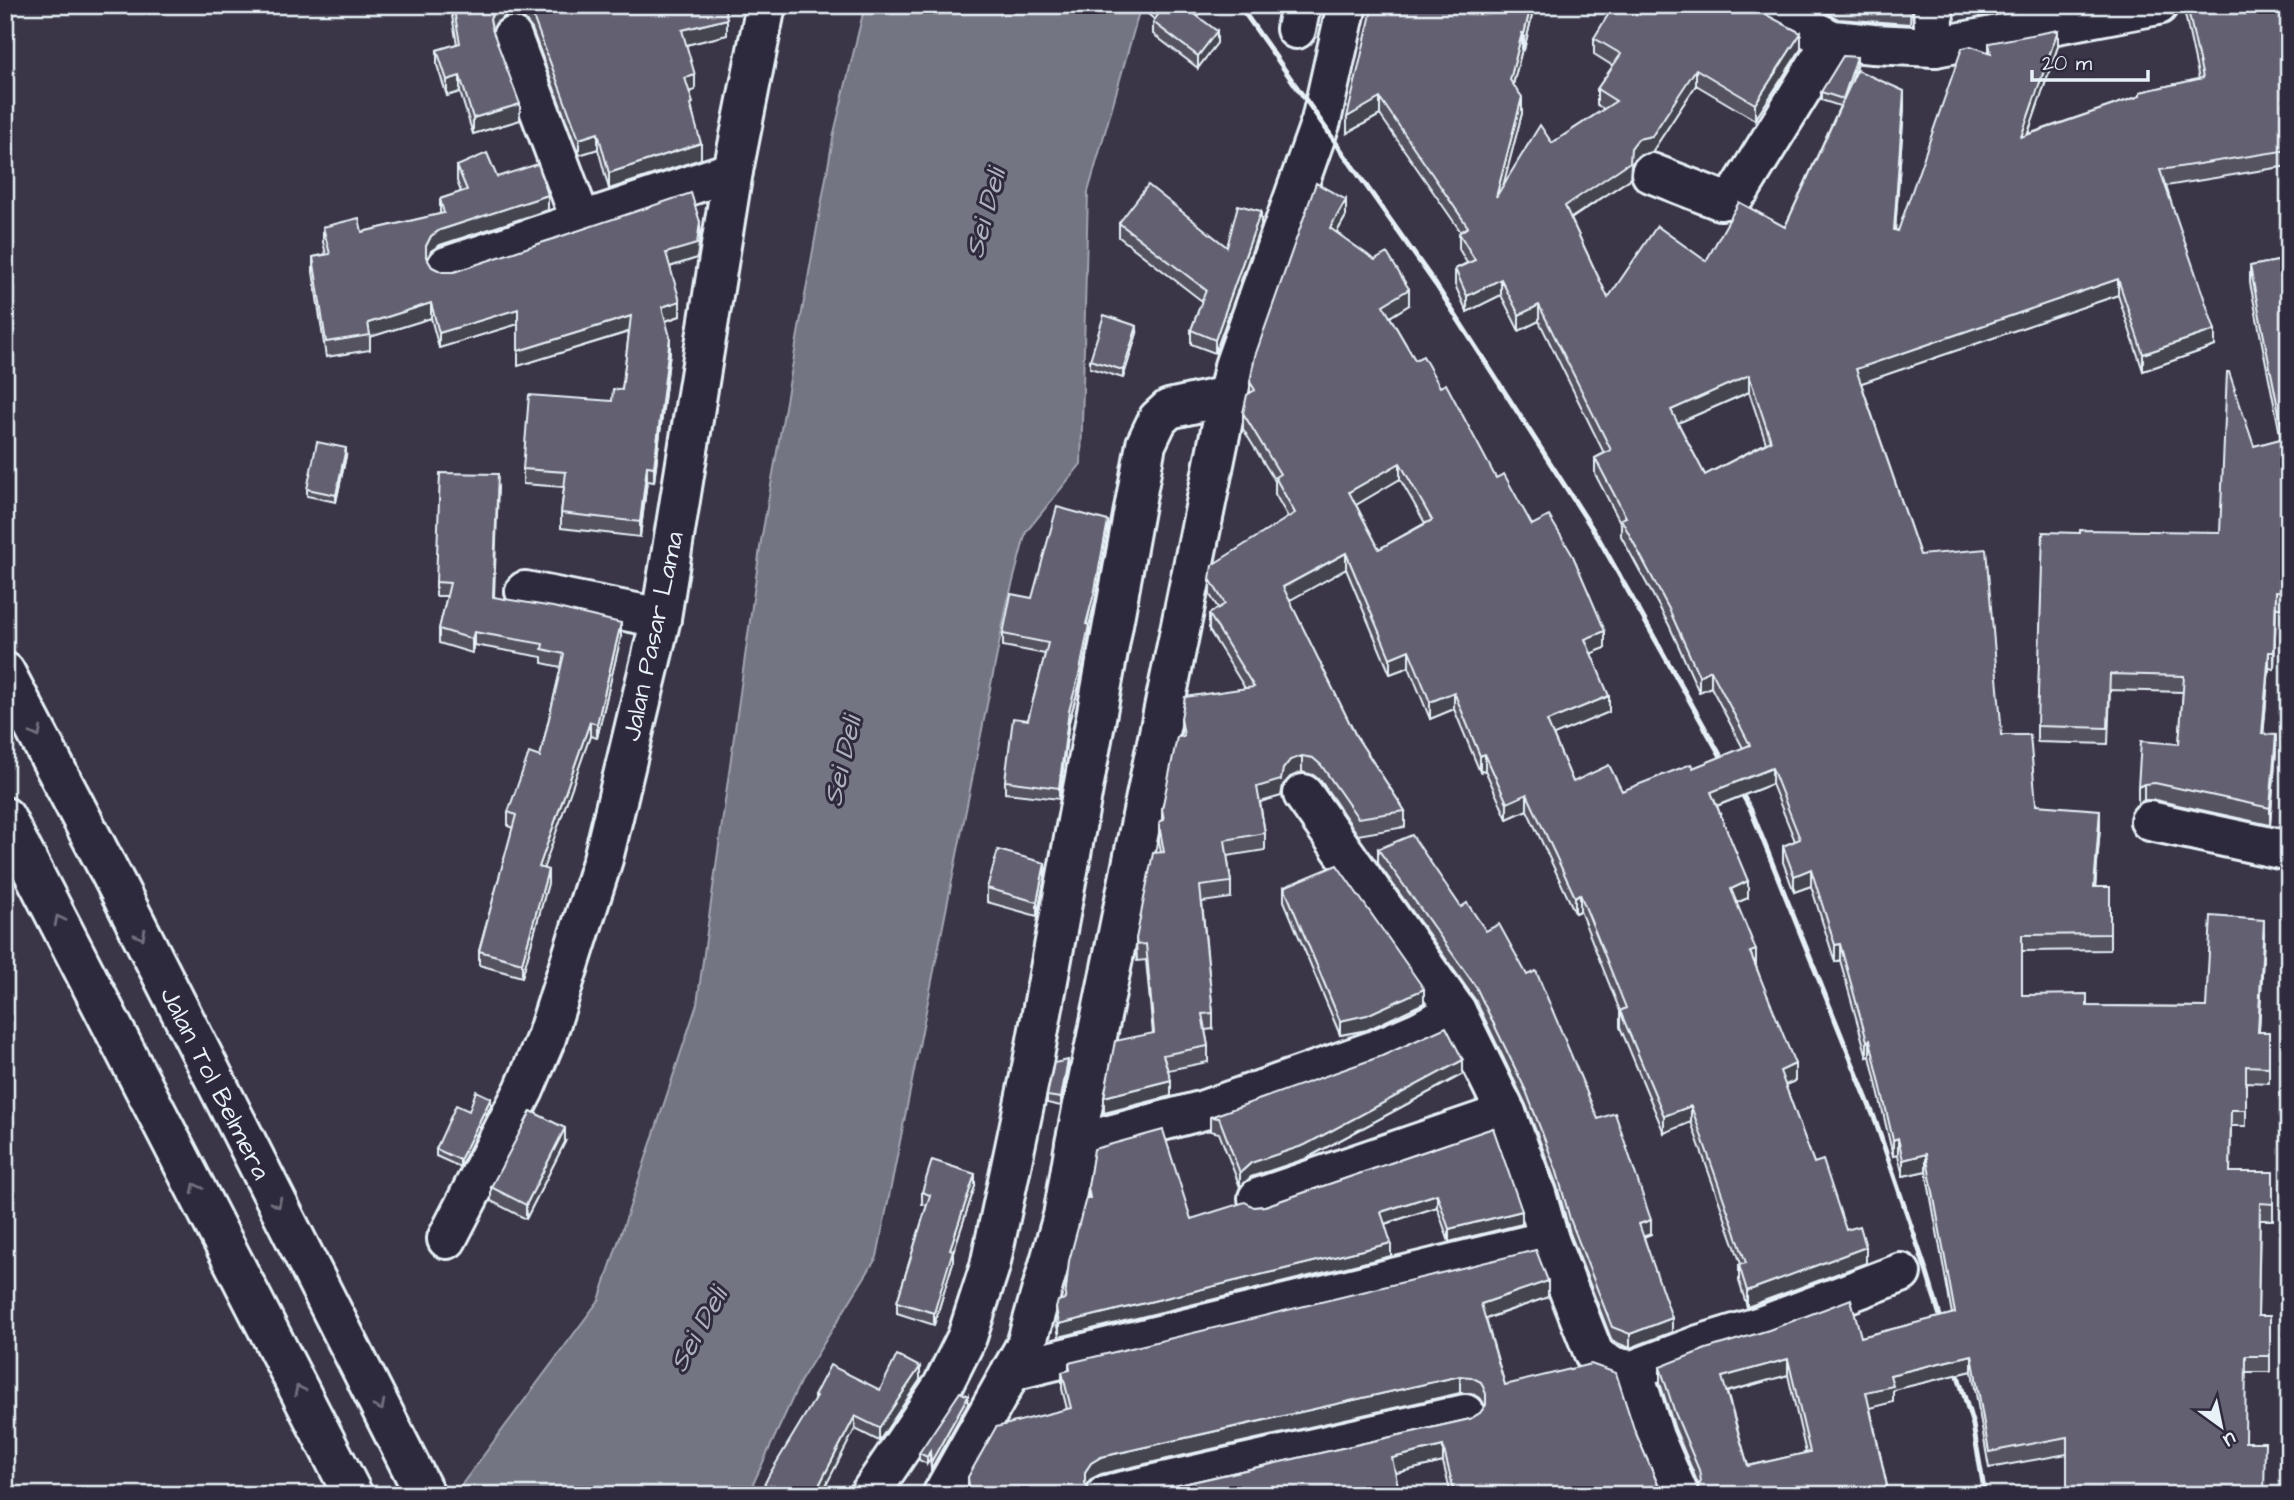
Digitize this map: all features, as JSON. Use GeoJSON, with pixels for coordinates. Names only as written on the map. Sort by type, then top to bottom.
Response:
{"type":"FeatureCollection","features":[{"type":"Feature","properties":{"kind":"main road"},"geometry":{"type":"LineString","coordinates":[[942,1495],[1026,1345],[1063,1216],[1075,1144],[1234,366],[1321,121],[1346,5]]}},
{"type":"Feature","properties":{"kind":"main road"},"geometry":{"type":"LineString","coordinates":[[1763,5],[1832,40],[1935,47],[2158,5]]}},
{"type":"Feature","properties":{"kind":"main road"},"geometry":{"type":"LineString","coordinates":[[1933,5],[1935,47]]}},
{"type":"Feature","properties":{"kind":"main road","name":"Jalan Pasar Lama"},"geometry":{"type":"LineString","coordinates":[[447,1239],[524,1090],[546,1038],[603,859],[661,618],[733,171],[767,8]]}},
{"type":"Feature","properties":{"kind":"main road"},"geometry":{"type":"LineString","coordinates":[[512,37],[581,221]]}},
{"type":"Feature","properties":{"kind":"main road"},"geometry":{"type":"LineString","coordinates":[[1651,173],[1720,200],[1733,197],[1832,40]]}},
{"type":"Feature","properties":{"kind":"main road"},"geometry":{"type":"LineString","coordinates":[[447,265],[733,171]]}},
{"type":"Feature","properties":{"kind":"main road"},"geometry":{"type":"LineString","coordinates":[[869,1495],[942,1387],[967,1337],[990,1266],[1043,1008],[1146,444],[1158,419],[1169,409],[1227,396]]}},
{"type":"Feature","properties":{"kind":"main road"},"geometry":{"type":"LineString","coordinates":[[525,591],[661,618]]}},
{"type":"Feature","properties":{"kind":"main road","name":"Jalan Tol Belmera"},"geometry":{"type":"LineString","coordinates":[[5,672],[116,884],[422,1489]]}},
{"type":"Feature","properties":{"kind":"main road"},"geometry":{"type":"LineString","coordinates":[[1303,794],[1455,1011],[1506,1113],[1536,1194],[1549,1240],[1594,1354],[1604,1364],[1633,1370],[1699,1345],[1761,1326],[1901,1273]]}},
{"type":"Feature","properties":{"kind":"main road"},"geometry":{"type":"LineString","coordinates":[[5,817],[353,1495]]}},
{"type":"Feature","properties":{"kind":"main road"},"geometry":{"type":"LineString","coordinates":[[2150,821],[2289,851]]}},
{"type":"Feature","properties":{"kind":"main road"},"geometry":{"type":"LineString","coordinates":[[1075,1144],[1204,1110],[1375,1050],[1419,1031],[1455,1011]]}},
{"type":"Feature","properties":{"kind":"main road"},"geometry":{"type":"LineString","coordinates":[[1258,1198],[1506,1113]]}},
{"type":"Feature","properties":{"kind":"main road"},"geometry":{"type":"LineString","coordinates":[[1011,1371],[1549,1240]]}},
{"type":"Feature","properties":{"kind":"main road"},"geometry":{"type":"LineString","coordinates":[[1633,1370],[1654,1437],[1679,1495]]}},
{"type":"Feature","properties":{"kind":"main road"},"geometry":{"type":"LineString","coordinates":[[1106,1495],[1465,1414]]}},
{"type":"Feature","properties":{"kind":"water","name":"Sei Deli"},"geometry":{"type":"Polygon","coordinates":[[[865,5],[1141,5],[1088,192],[1081,464],[1026,532],[1007,604],[877,1257],[800,1382],[748,1495],[454,1495],[599,1300],[697,1004],[761,541],[834,133],[865,5]]]}},
{"type":"Feature","properties":{"kind":"building"},"geometry":{"type":"Polygon","coordinates":[[[453,5],[498,5],[490,19],[492,29],[520,104],[473,118],[460,76],[447,80],[437,50],[460,43],[453,5]]]}},
{"type":"Feature","properties":{"kind":"building"},"geometry":{"type":"Polygon","coordinates":[[[526,5],[724,5],[727,19],[682,30],[695,75],[685,78],[701,143],[609,173],[598,133],[579,139],[532,14],[526,5]]]}},
{"type":"Feature","properties":{"kind":"building"},"geometry":{"type":"Polygon","coordinates":[[[1151,5],[1197,5],[1192,12],[1217,31],[1198,56],[1153,22],[1160,12],[1151,5]]]}},
{"type":"Feature","properties":{"kind":"building"},"geometry":{"type":"Polygon","coordinates":[[[1373,5],[1531,5],[1510,80],[1522,97],[1496,197],[1540,125],[1552,143],[1616,101],[1597,89],[1621,54],[1594,38],[1614,5],[1750,5],[1801,33],[1755,104],[1696,69],[1652,136],[1638,139],[1631,148],[1630,162],[1565,206],[1608,298],[1657,226],[1706,261],[1739,202],[1785,227],[1857,70],[1904,91],[1894,230],[1898,231],[1962,48],[1971,46],[1991,53],[1989,43],[2058,30],[2021,137],[2140,96],[2140,92],[2203,78],[2187,5],[2289,5],[2289,150],[2160,170],[2215,330],[2143,354],[2118,279],[1856,369],[1920,555],[1986,549],[2002,735],[2030,735],[2036,805],[2100,810],[2094,887],[2110,887],[2110,934],[2022,935],[2022,995],[2087,994],[2087,1006],[2206,1007],[2211,916],[2264,920],[2258,1032],[2269,1032],[2269,1067],[2246,1066],[2246,1110],[2231,1110],[2230,1172],[2273,1172],[2273,1204],[2260,1203],[2258,1316],[2270,1316],[2270,1356],[2246,1356],[2245,1442],[2265,1442],[2264,1495],[2067,1495],[2067,1437],[1989,1452],[1972,1355],[1890,1375],[1893,1386],[1866,1392],[1889,1495],[1829,1495],[1828,1492],[1816,1495],[1693,1495],[1701,1481],[1699,1470],[1675,1413],[1660,1367],[1851,1299],[1861,1337],[1955,1313],[1926,1154],[1903,1160],[1898,1138],[1893,1140],[1870,1040],[1867,1041],[1840,944],[1835,945],[1811,869],[1794,876],[1783,846],[1800,839],[1772,768],[1711,792],[1748,881],[1731,889],[1756,950],[1750,952],[1795,1064],[1780,1071],[1814,1163],[1823,1160],[1846,1230],[1860,1226],[1866,1247],[1747,1291],[1739,1265],[1746,1263],[1691,1106],[1664,1116],[1620,1011],[1626,1008],[1580,894],[1575,897],[1527,794],[1507,803],[1485,754],[1480,756],[1454,692],[1430,702],[1409,650],[1390,658],[1346,553],[1283,587],[1356,736],[1405,811],[1358,818],[1321,765],[1313,758],[1302,756],[1290,760],[1283,769],[1281,780],[1257,787],[1265,833],[1225,840],[1231,882],[1200,886],[1213,1013],[1202,1014],[1208,1046],[1163,1055],[1171,1080],[1104,1097],[1115,1041],[1154,1033],[1146,944],[1137,945],[1136,939],[1153,853],[1164,852],[1159,825],[1160,821],[1164,820],[1162,809],[1177,737],[1184,736],[1181,718],[1185,697],[1254,687],[1209,614],[1225,604],[1210,579],[1212,565],[1295,513],[1275,477],[1280,474],[1243,413],[1247,395],[1255,390],[1250,382],[1255,356],[1316,183],[1346,200],[1330,228],[1375,260],[1387,253],[1409,289],[1383,305],[1415,360],[1423,356],[1440,387],[1446,384],[1496,478],[1504,474],[1532,525],[1549,516],[1573,556],[1605,631],[1585,639],[1609,696],[1547,721],[1573,782],[1609,765],[1622,791],[1691,764],[1693,768],[1750,745],[1711,670],[1699,676],[1669,609],[1621,519],[1626,517],[1595,458],[1611,450],[1539,305],[1519,315],[1501,279],[1467,296],[1455,269],[1475,260],[1459,233],[1468,227],[1380,98],[1347,117],[1373,5]],[[1749,375],[1671,410],[1705,475],[1771,441],[1749,375]],[[1400,463],[1349,492],[1379,549],[1432,520],[1400,463]],[[1788,1359],[1722,1377],[1748,1466],[1810,1452],[1788,1359]]]}},
{"type":"Feature","properties":{"kind":"building"},"geometry":{"type":"Polygon","coordinates":[[[1877,5],[1910,5],[1910,8],[1877,5]]]}},
{"type":"Feature","properties":{"kind":"building"},"geometry":{"type":"Polygon","coordinates":[[[1843,56],[1857,57],[1843,99],[1821,92],[1843,56]]]}},
{"type":"Feature","properties":{"kind":"building"},"geometry":{"type":"Polygon","coordinates":[[[487,153],[497,177],[538,164],[548,195],[440,230],[431,236],[426,246],[426,257],[432,267],[442,272],[454,272],[691,193],[700,222],[697,244],[666,253],[680,301],[662,307],[670,337],[654,467],[647,466],[640,522],[561,513],[566,472],[523,469],[529,395],[612,401],[613,389],[622,390],[631,316],[518,351],[518,309],[439,333],[431,303],[368,323],[370,335],[326,342],[313,257],[330,254],[323,227],[359,218],[362,232],[444,213],[440,199],[467,190],[457,166],[487,153]]]}},
{"type":"Feature","properties":{"kind":"building"},"geometry":{"type":"Polygon","coordinates":[[[1148,185],[1227,247],[1238,205],[1261,211],[1215,340],[1191,330],[1206,290],[1119,223],[1148,185]]]}},
{"type":"Feature","properties":{"kind":"building"},"geometry":{"type":"Polygon","coordinates":[[[2289,259],[2289,592],[2276,591],[2274,652],[2269,652],[2262,734],[2276,735],[2270,808],[2155,783],[2138,787],[2141,741],[2179,744],[2184,676],[2110,674],[2108,728],[2037,726],[2043,532],[2220,532],[2227,372],[2254,446],[2284,438],[2250,266],[2289,259]]]}},
{"type":"Feature","properties":{"kind":"building"},"geometry":{"type":"Polygon","coordinates":[[[1104,315],[1137,326],[1123,370],[1090,360],[1104,315]]]}},
{"type":"Feature","properties":{"kind":"building"},"geometry":{"type":"Polygon","coordinates":[[[317,442],[346,448],[336,495],[307,489],[317,442]]]}},
{"type":"Feature","properties":{"kind":"building"},"geometry":{"type":"Polygon","coordinates":[[[440,473],[498,474],[493,597],[553,607],[621,623],[597,724],[590,722],[539,867],[548,870],[522,963],[479,951],[516,815],[508,812],[529,753],[540,757],[564,654],[542,649],[543,644],[474,632],[472,639],[439,629],[450,583],[436,582],[440,473]]]}},
{"type":"Feature","properties":{"kind":"building"},"geometry":{"type":"Polygon","coordinates":[[[1057,507],[1108,521],[1086,624],[1089,625],[1080,671],[1069,711],[1059,788],[1005,781],[1013,718],[1028,720],[1048,643],[1003,634],[1011,594],[1032,598],[1057,507]]]}},
{"type":"Feature","properties":{"kind":"building"},"geometry":{"type":"Polygon","coordinates":[[[1412,835],[1461,907],[1467,903],[1486,931],[1499,924],[1527,975],[1536,971],[1598,1119],[1615,1113],[1651,1220],[1639,1224],[1672,1318],[1630,1334],[1612,1327],[1570,1219],[1557,1172],[1526,1091],[1476,987],[1378,849],[1412,835]]]}},
{"type":"Feature","properties":{"kind":"building"},"geometry":{"type":"Polygon","coordinates":[[[998,850],[1045,863],[1037,902],[987,888],[998,850]]]}},
{"type":"Feature","properties":{"kind":"building"},"geometry":{"type":"Polygon","coordinates":[[[1337,865],[1424,989],[1367,1015],[1340,1021],[1284,887],[1337,865]]]}},
{"type":"Feature","properties":{"kind":"building"},"geometry":{"type":"Polygon","coordinates":[[[1446,1027],[1463,1060],[1305,1145],[1251,1163],[1240,1173],[1219,1118],[1210,1117],[1382,1056],[1446,1027]]]}},
{"type":"Feature","properties":{"kind":"building"},"geometry":{"type":"Polygon","coordinates":[[[1068,1060],[1061,1098],[1047,1096],[1054,1063],[1068,1060]]]}},
{"type":"Feature","properties":{"kind":"building"},"geometry":{"type":"Polygon","coordinates":[[[476,1091],[491,1098],[460,1160],[436,1149],[456,1105],[469,1111],[476,1091]]]}},
{"type":"Feature","properties":{"kind":"building"},"geometry":{"type":"Polygon","coordinates":[[[531,1111],[565,1128],[526,1205],[491,1187],[531,1111]]]}},
{"type":"Feature","properties":{"kind":"building"},"geometry":{"type":"Polygon","coordinates":[[[1493,1128],[1522,1211],[1449,1229],[1437,1194],[1381,1212],[1391,1243],[1059,1324],[1056,1308],[1058,1301],[1065,1299],[1069,1261],[1086,1198],[1090,1198],[1088,1187],[1094,1149],[1163,1130],[1191,1219],[1245,1202],[1254,1207],[1265,1206],[1493,1128]]]}},
{"type":"Feature","properties":{"kind":"building"},"geometry":{"type":"Polygon","coordinates":[[[932,1160],[975,1174],[950,1249],[953,1250],[934,1313],[897,1302],[930,1195],[922,1192],[932,1160]]]}},
{"type":"Feature","properties":{"kind":"building"},"geometry":{"type":"Polygon","coordinates":[[[1536,1250],[1548,1281],[1481,1304],[1505,1385],[1591,1364],[1616,1373],[1634,1429],[1665,1495],[1455,1495],[1443,1446],[1392,1458],[1400,1495],[1135,1495],[1470,1419],[1486,1405],[1486,1394],[1481,1382],[1460,1376],[1101,1457],[1091,1463],[1085,1472],[1085,1483],[1092,1495],[970,1495],[968,1477],[996,1427],[1071,1408],[1062,1372],[1070,1370],[1069,1363],[1536,1250]]]}},
{"type":"Feature","properties":{"kind":"building"},"geometry":{"type":"Polygon","coordinates":[[[897,1355],[920,1367],[879,1428],[855,1416],[814,1495],[759,1495],[816,1397],[814,1396],[830,1365],[880,1390],[897,1355]]]}},
{"type":"Feature","properties":{"kind":"building"},"geometry":{"type":"Polygon","coordinates":[[[960,1392],[968,1396],[931,1462],[930,1451],[927,1457],[919,1453],[960,1392]]]}},
{"type":"Feature","properties":{"kind":"railway"},"geometry":{"type":"LineString","coordinates":[[1239,5],[1436,285],[1599,539],[1751,810],[1874,1117],[1926,1270],[1973,1425],[1985,1495]]}}]}
